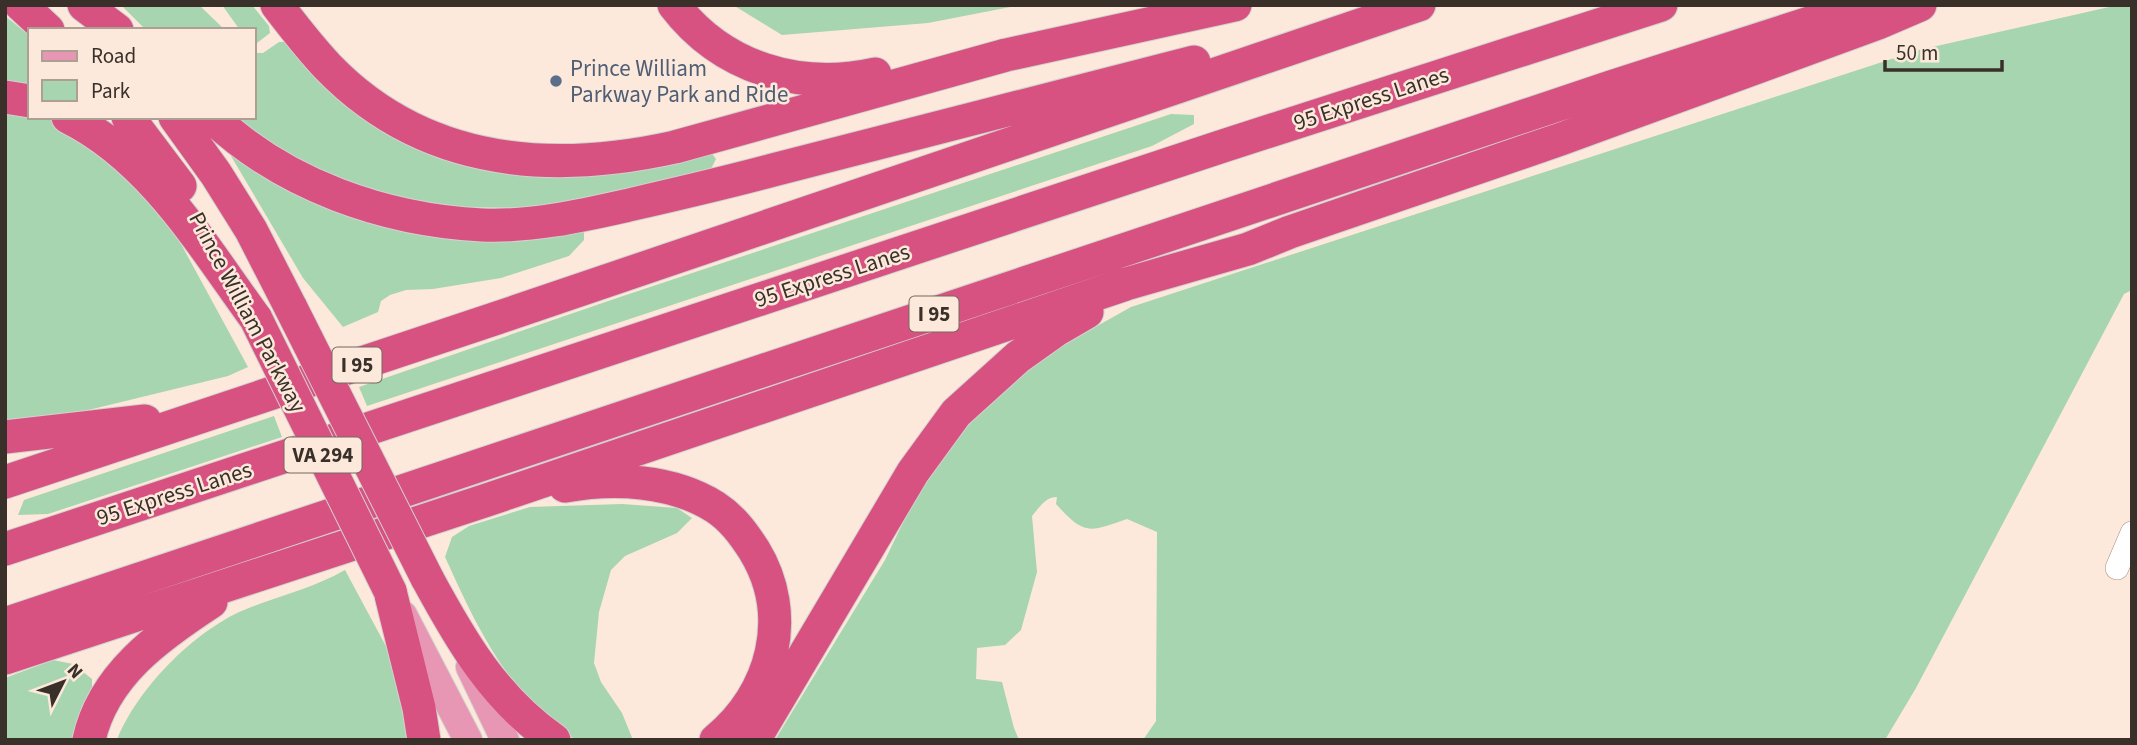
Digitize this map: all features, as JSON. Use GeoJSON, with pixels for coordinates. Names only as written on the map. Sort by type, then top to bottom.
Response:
{"type":"FeatureCollection","features":[{"type":"Feature","properties":{"kind":"highway"},"geometry":{"type":"LineString","coordinates":[[21,5],[46,28]]}},
{"type":"Feature","properties":{"kind":"highway"},"geometry":{"type":"LineString","coordinates":[[76,5],[98,28]]}},
{"type":"Feature","properties":{"kind":"highway"},"geometry":{"type":"LineString","coordinates":[[84,5],[114,28]]}},
{"type":"Feature","properties":{"kind":"highway"},"geometry":{"type":"LineString","coordinates":[[277,5],[329,68],[351,88],[387,114],[416,130],[479,153],[533,160],[595,161],[649,153],[1006,55],[1227,6]]}},
{"type":"Feature","properties":{"kind":"highway"},"geometry":{"type":"LineString","coordinates":[[674,5],[694,30],[744,63],[791,77],[840,79],[904,67],[1006,55]]}},
{"type":"Feature","properties":{"kind":"highway"},"geometry":{"type":"LineString","coordinates":[[694,5],[713,26],[738,43],[764,54],[797,62],[904,67]]}},
{"type":"Feature","properties":{"kind":"highway","name":"I 95"},"geometry":{"type":"LineString","coordinates":[[5,482],[1419,5]]}},
{"type":"Feature","properties":{"kind":"highway","name":"95 Express Lanes"},"geometry":{"type":"LineString","coordinates":[[5,549],[1238,141],[1661,5]]}},
{"type":"Feature","properties":{"kind":"highway","name":"I 95"},"geometry":{"type":"LineString","coordinates":[[5,624],[1611,87],[1864,5]]}},
{"type":"Feature","properties":{"kind":"highway"},"geometry":{"type":"LineString","coordinates":[[754,740],[913,471],[956,413],[1018,357],[1082,314],[1233,253],[1561,139],[1878,23],[1920,5]]}},
{"type":"Feature","properties":{"kind":"highway"},"geometry":{"type":"LineString","coordinates":[[214,119],[251,149],[284,169],[326,190],[362,203],[399,214],[438,220],[483,225],[528,224],[572,218],[703,188],[1214,57],[1276,55]]}},
{"type":"Feature","properties":{"kind":"highway"},"geometry":{"type":"LineString","coordinates":[[5,97],[28,101]]}},
{"type":"Feature","properties":{"kind":"highway"},"geometry":{"type":"LineString","coordinates":[[71,119],[99,135],[122,153],[161,191],[256,319]]}},
{"type":"Feature","properties":{"kind":"highway","name":"Prince William Parkway"},"geometry":{"type":"LineString","coordinates":[[130,119],[175,179],[210,233],[256,319],[390,590]]}},
{"type":"Feature","properties":{"kind":"highway","name":"Prince William Parkway"},"geometry":{"type":"LineString","coordinates":[[176,119],[244,218],[427,578]]}},
{"type":"Feature","properties":{"kind":"highway"},"geometry":{"type":"LineString","coordinates":[[5,658],[487,500],[1126,284],[1233,253]]}},
{"type":"Feature","properties":{"kind":"highway"},"geometry":{"type":"LineString","coordinates":[[5,438],[217,412]]}},
{"type":"Feature","properties":{"kind":"highway"},"geometry":{"type":"LineString","coordinates":[[487,500],[584,483],[644,483],[698,498],[731,520],[745,535],[759,558],[769,583],[775,625],[773,648],[760,688],[735,723],[716,740]]}},
{"type":"Feature","properties":{"kind":"highway"},"geometry":{"type":"LineString","coordinates":[[5,607],[271,535]]}},
{"type":"Feature","properties":{"kind":"highway"},"geometry":{"type":"LineString","coordinates":[[89,740],[98,712],[123,671],[178,623],[211,602],[316,556]]}},
{"type":"Feature","properties":{"kind":"highway"},"geometry":{"type":"LineString","coordinates":[[427,578],[460,639],[491,682],[514,707],[554,740]]}},
{"type":"Feature","properties":{"kind":"highway"},"geometry":{"type":"LineString","coordinates":[[390,590],[419,708],[424,740]]}},
{"type":"Feature","properties":{"kind":"main road","name":"Prince William Parkway"},"geometry":{"type":"LineString","coordinates":[[427,578],[505,740]]}},
{"type":"Feature","properties":{"kind":"main road","name":"Prince William Parkway"},"geometry":{"type":"LineString","coordinates":[[390,590],[468,740]]}},
{"type":"Feature","properties":{"kind":"street"},"geometry":{"type":"LineString","coordinates":[[2117,568],[2132,533]]}},
{"type":"Feature","properties":{"kind":"green space"},"geometry":{"type":"Polygon","coordinates":[[[121,5],[199,5],[223,28],[144,28],[121,5]]]}},
{"type":"Feature","properties":{"kind":"green space"},"geometry":{"type":"Polygon","coordinates":[[[222,5],[252,5],[269,26],[270,33],[257,43],[256,28],[239,28],[222,5]]]}},
{"type":"Feature","properties":{"kind":"green space"},"geometry":{"type":"Polygon","coordinates":[[[733,5],[1021,5],[928,23],[782,35],[733,5]]]}},
{"type":"Feature","properties":{"kind":"green space"},"geometry":{"type":"Polygon","coordinates":[[[2118,5],[2132,5],[2132,290],[2124,294],[1916,688],[1885,740],[1143,740],[1156,721],[1157,532],[1127,519],[1104,527],[1081,526],[1056,504],[1057,497],[1053,497],[1032,516],[1037,572],[1021,630],[1005,645],[977,648],[976,679],[1002,682],[1019,740],[775,740],[885,560],[923,481],[958,435],[1008,376],[1131,307],[1919,50],[2118,5]]]}},
{"type":"Feature","properties":{"kind":"green space"},"geometry":{"type":"Polygon","coordinates":[[[5,16],[28,34],[28,86],[5,81],[5,16]]]}},
{"type":"Feature","properties":{"kind":"green space"},"geometry":{"type":"Polygon","coordinates":[[[279,42],[287,42],[460,156],[709,150],[716,159],[710,171],[542,208],[452,207],[409,201],[341,180],[289,155],[238,119],[256,119],[256,53],[263,53],[279,42]]]}},
{"type":"Feature","properties":{"kind":"green space"},"geometry":{"type":"Polygon","coordinates":[[[5,106],[28,109],[28,119],[56,119],[67,124],[105,152],[175,233],[248,367],[228,376],[68,415],[5,422],[5,106]]]}},
{"type":"Feature","properties":{"kind":"green space"},"geometry":{"type":"Polygon","coordinates":[[[1171,114],[1194,115],[1194,124],[1152,146],[367,406],[359,387],[617,298],[1171,114]]]}},
{"type":"Feature","properties":{"kind":"green space"},"geometry":{"type":"Polygon","coordinates":[[[234,148],[293,184],[584,229],[584,240],[569,256],[501,278],[433,289],[406,290],[390,295],[381,301],[378,312],[343,327],[303,278],[231,156],[234,148]]]}},
{"type":"Feature","properties":{"kind":"green space"},"geometry":{"type":"Polygon","coordinates":[[[274,416],[282,437],[48,514],[18,515],[24,500],[274,416]]]}},
{"type":"Feature","properties":{"kind":"green space"},"geometry":{"type":"Polygon","coordinates":[[[622,504],[677,508],[692,518],[677,533],[625,556],[611,570],[599,612],[594,663],[601,682],[622,713],[633,740],[579,740],[550,723],[508,674],[474,617],[445,557],[452,537],[469,526],[530,507],[622,504]]]}},
{"type":"Feature","properties":{"kind":"green space"},"geometry":{"type":"Polygon","coordinates":[[[345,570],[388,650],[411,740],[117,740],[138,701],[153,682],[187,647],[206,632],[244,610],[308,587],[345,570]]]}},
{"type":"Feature","properties":{"kind":"green space"},"geometry":{"type":"Polygon","coordinates":[[[53,660],[73,664],[92,679],[92,694],[71,740],[5,740],[5,678],[53,660]]]}},
{"type":"Feature","properties":{"kind":"place","name":"Prince William Parkway Park and Ride"},"geometry":{"type":"Point","coordinates":[556,81]}}]}
